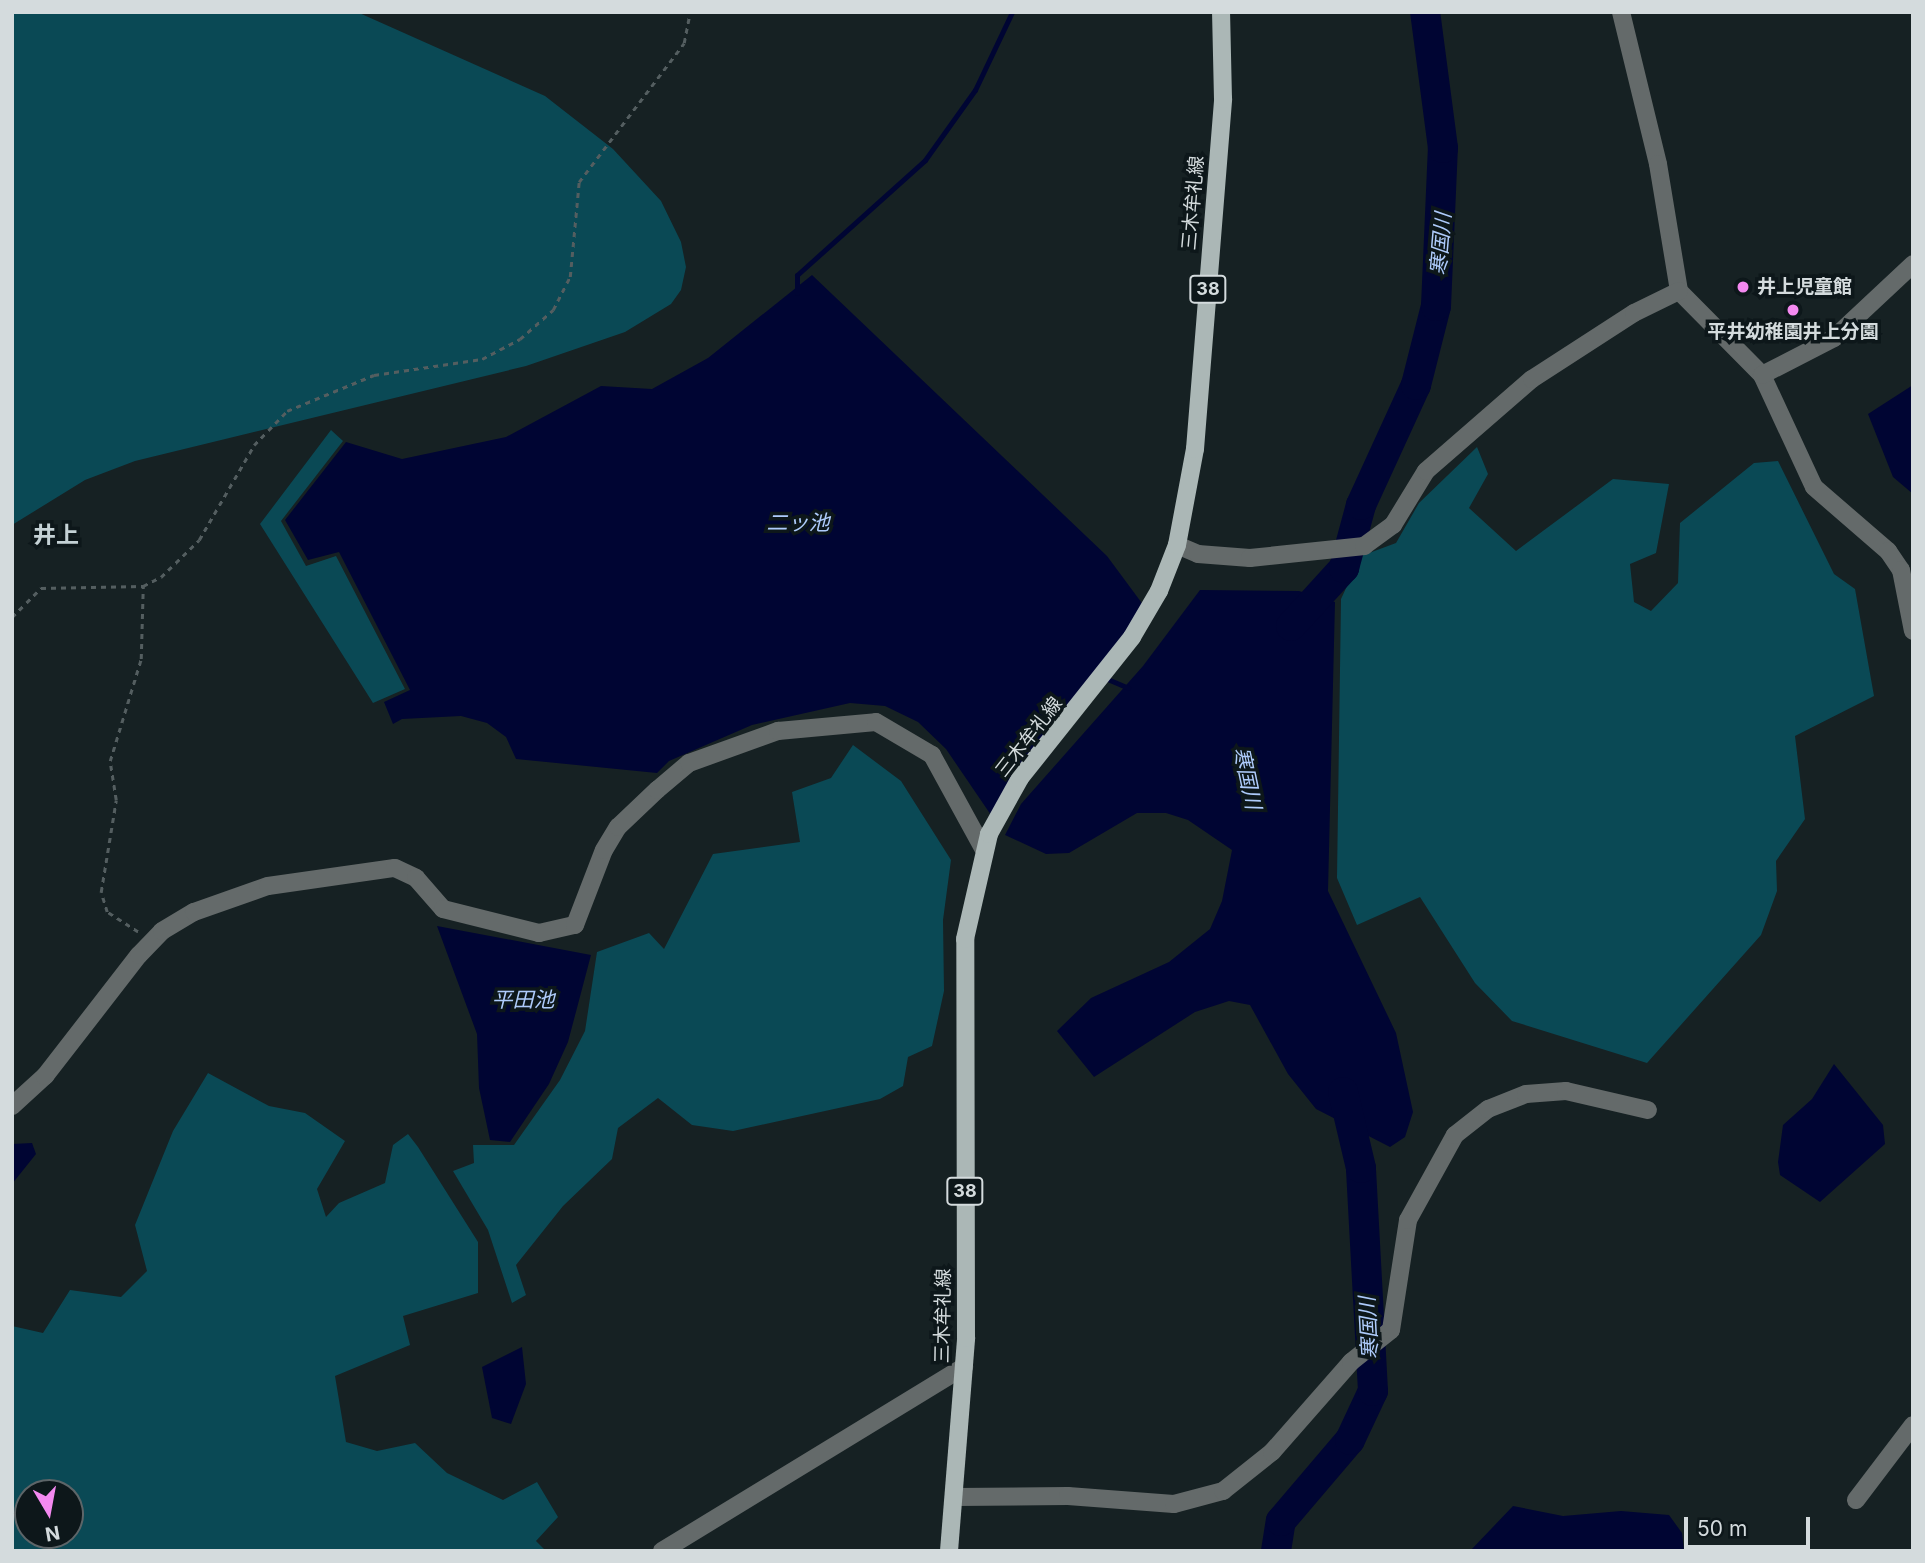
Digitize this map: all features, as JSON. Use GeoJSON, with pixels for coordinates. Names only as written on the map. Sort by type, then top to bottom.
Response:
{"type":"FeatureCollection","features":[{"type":"Feature","properties":{"kind":"main road","name":"三木牟礼線"},"geometry":{"type":"LineString","coordinates":[[949,1551],[956,1497],[964,1367],[965,939],[986,841],[1020,778],[1132,637],[1177,545],[1197,422],[1223,99],[1221,12]]}},
{"type":"Feature","properties":{"kind":"street"},"geometry":{"type":"LineString","coordinates":[[1621,12],[1658,164],[1679,291],[1762,375],[1814,487],[1888,551],[1901,570],[1913,631]]}},
{"type":"Feature","properties":{"kind":"street"},"geometry":{"type":"LineString","coordinates":[[1762,375],[1834,338],[1913,264]]}},
{"type":"Feature","properties":{"kind":"street"},"geometry":{"type":"LineString","coordinates":[[1177,545],[1198,554],[1250,558],[1364,546],[1393,526],[1426,471],[1532,379],[1634,313],[1679,291]]}},
{"type":"Feature","properties":{"kind":"street"},"geometry":{"type":"LineString","coordinates":[[12,1106],[45,1076],[152,941],[218,901],[364,869],[395,868],[416,878],[443,909],[539,933],[575,925],[604,850],[618,827],[689,763],[737,743],[811,724],[876,722],[932,755],[986,841]]}},
{"type":"Feature","properties":{"kind":"street"},"geometry":{"type":"LineString","coordinates":[[956,1497],[1068,1496],[1174,1504],[1223,1491],[1272,1452],[1351,1362],[1391,1330],[1408,1220],[1455,1135],[1488,1109],[1526,1094],[1566,1091],[1648,1110]]}},
{"type":"Feature","properties":{"kind":"street"},"geometry":{"type":"LineString","coordinates":[[662,1551],[964,1367]]}},
{"type":"Feature","properties":{"kind":"street"},"geometry":{"type":"LineString","coordinates":[[1856,1500],[1913,1425]]}},
{"type":"Feature","properties":{"kind":"path"},"geometry":{"type":"LineString","coordinates":[[12,617],[41,588],[143,586],[199,540],[254,445],[287,411],[374,375],[482,359],[520,339],[553,310],[570,277],[579,182],[684,43],[690,12]]}},
{"type":"Feature","properties":{"kind":"path"},"geometry":{"type":"LineString","coordinates":[[143,586],[141,659],[110,761],[116,800],[101,892],[107,912],[152,941]]}},
{"type":"Feature","properties":{"kind":"shaded area"},"geometry":{"type":"Polygon","coordinates":[[[12,12],[357,12],[545,96],[613,149],[661,201],[681,242],[686,267],[681,290],[671,304],[625,332],[526,366],[135,461],[85,480],[12,525],[12,12]]]}},
{"type":"Feature","properties":{"kind":"shaded area"},"geometry":{"type":"Polygon","coordinates":[[[331,430],[343,441],[281,521],[306,566],[336,556],[405,689],[373,703],[260,524],[331,430]]]}},
{"type":"Feature","properties":{"kind":"shaded area"},"geometry":{"type":"Polygon","coordinates":[[[1477,447],[1488,474],[1469,508],[1516,551],[1613,479],[1669,484],[1656,553],[1630,564],[1634,602],[1651,611],[1678,583],[1680,523],[1754,463],[1778,461],[1834,574],[1855,589],[1874,696],[1795,736],[1805,819],[1776,861],[1777,891],[1761,935],[1647,1063],[1512,1021],[1475,983],[1420,897],[1357,925],[1337,878],[1341,599],[1361,556],[1396,543],[1419,503],[1477,447]]]}},
{"type":"Feature","properties":{"kind":"shaded area"},"geometry":{"type":"Polygon","coordinates":[[[853,745],[901,781],[951,860],[943,920],[944,991],[932,1046],[908,1057],[903,1086],[880,1099],[733,1131],[692,1125],[658,1098],[618,1128],[612,1159],[563,1206],[516,1265],[526,1295],[512,1303],[488,1230],[453,1171],[474,1163],[473,1145],[514,1145],[560,1080],[585,1031],[597,952],[649,933],[664,949],[713,854],[800,842],[792,792],[831,778],[853,745]]]}},
{"type":"Feature","properties":{"kind":"shaded area"},"geometry":{"type":"Polygon","coordinates":[[[208,1073],[269,1106],[305,1113],[345,1141],[317,1189],[326,1217],[339,1203],[385,1183],[393,1145],[408,1134],[478,1242],[478,1293],[403,1316],[410,1345],[335,1376],[346,1442],[377,1451],[415,1443],[447,1473],[503,1500],[537,1482],[558,1517],[536,1541],[546,1551],[12,1551],[12,1326],[43,1333],[70,1290],[121,1297],[147,1271],[135,1225],[173,1131],[208,1073]]]}},
{"type":"Feature","properties":{"kind":"water","name":"二ッ池"},"geometry":{"type":"Polygon","coordinates":[[[812,275],[1107,556],[1144,606],[993,818],[946,749],[918,722],[885,706],[850,703],[752,725],[669,761],[657,773],[516,759],[506,737],[487,723],[461,716],[402,719],[393,724],[384,702],[410,690],[339,552],[308,560],[285,520],[346,442],[402,459],[506,437],[601,386],[652,389],[708,358],[812,275]]]}},
{"type":"Feature","properties":{"kind":"water"},"geometry":{"type":"Polygon","coordinates":[[[1913,385],[1913,494],[1893,477],[1868,414],[1913,385]]]}},
{"type":"Feature","properties":{"kind":"water"},"geometry":{"type":"Polygon","coordinates":[[[1200,590],[1299,591],[1335,602],[1328,891],[1396,1033],[1413,1112],[1405,1137],[1390,1147],[1316,1109],[1288,1074],[1250,1005],[1229,1001],[1195,1012],[1094,1077],[1057,1031],[1091,998],[1169,962],[1210,929],[1222,901],[1232,850],[1188,820],[1166,813],[1137,813],[1069,853],[1046,854],[1005,835],[1021,804],[1143,666],[1200,590]]]}},
{"type":"Feature","properties":{"kind":"water","name":"平田池"},"geometry":{"type":"Polygon","coordinates":[[[437,926],[591,955],[568,1042],[549,1084],[510,1142],[490,1140],[479,1088],[477,1034],[437,926]]]}},
{"type":"Feature","properties":{"kind":"water"},"geometry":{"type":"Polygon","coordinates":[[[1834,1064],[1883,1125],[1885,1144],[1820,1202],[1780,1175],[1778,1162],[1783,1125],[1812,1099],[1834,1064]]]}},
{"type":"Feature","properties":{"kind":"water"},"geometry":{"type":"Polygon","coordinates":[[[32,1143],[36,1154],[12,1184],[12,1144],[32,1143]]]}},
{"type":"Feature","properties":{"kind":"water"},"geometry":{"type":"Polygon","coordinates":[[[522,1347],[526,1384],[511,1424],[492,1418],[482,1367],[522,1347]]]}},
{"type":"Feature","properties":{"kind":"water"},"geometry":{"type":"Polygon","coordinates":[[[1513,1506],[1563,1516],[1621,1511],[1669,1515],[1682,1533],[1684,1551],[1470,1551],[1513,1506]]]}},
{"type":"Feature","properties":{"kind":"waterway"},"geometry":{"type":"LineString","coordinates":[[797,293],[797,275],[925,160],[975,90],[1012,12]]}},
{"type":"Feature","properties":{"kind":"waterway","name":"寒国川"},"geometry":{"type":"LineString","coordinates":[[1291,626],[1344,568],[1361,505],[1416,385],[1436,306],[1443,148],[1425,12]]}},
{"type":"Feature","properties":{"kind":"waterway"},"geometry":{"type":"LineString","coordinates":[[1105,678],[1128,688]]}},
{"type":"Feature","properties":{"kind":"waterway","name":"寒国川"},"geometry":{"type":"LineString","coordinates":[[1276,1551],[1281,1521],[1350,1440],[1373,1391],[1361,1168],[1343,1092]]}},
{"type":"Feature","properties":{"kind":"place","name":"井上児童館"},"geometry":{"type":"Point","coordinates":[1743,287]}},
{"type":"Feature","properties":{"kind":"place","name":"平井幼稚園井上分園"},"geometry":{"type":"Point","coordinates":[1793,310]}},
{"type":"Feature","properties":{"kind":"district","name":"井上"},"geometry":{"type":"Point","coordinates":[56,535]}}]}
